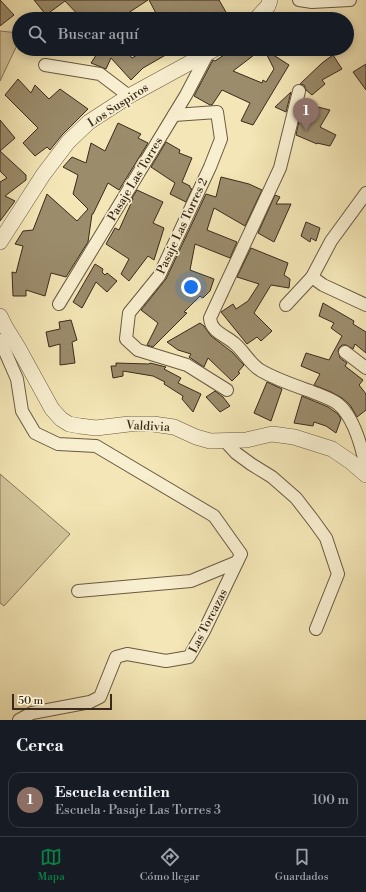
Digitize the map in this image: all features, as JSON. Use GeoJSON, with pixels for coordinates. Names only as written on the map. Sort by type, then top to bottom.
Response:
{"type":"FeatureCollection","features":[{"type":"Feature","properties":{"kind":"street"},"geometry":{"type":"LineString","coordinates":[[262,12],[268,6],[270,0]]}},
{"type":"Feature","properties":{"kind":"street"},"geometry":{"type":"LineString","coordinates":[[299,0],[312,2],[350,0]]}},
{"type":"Feature","properties":{"kind":"street","name":"Los Suspiros"},"geometry":{"type":"LineString","coordinates":[[0,242],[43,175],[68,142],[89,122],[129,96],[203,56]]}},
{"type":"Feature","properties":{"kind":"street","name":"Pasaje Las Torres"},"geometry":{"type":"LineString","coordinates":[[59,304],[209,56]]}},
{"type":"Feature","properties":{"kind":"street"},"geometry":{"type":"LineString","coordinates":[[45,64],[100,74],[129,96]]}},
{"type":"Feature","properties":{"kind":"street"},"geometry":{"type":"LineString","coordinates":[[299,91],[280,168],[210,318],[210,324],[218,332],[234,343],[250,362],[260,370],[282,381],[323,396],[338,404],[346,412],[361,443],[366,468]]}},
{"type":"Feature","properties":{"kind":"street","name":"Pasaje Las Torres 2"},"geometry":{"type":"LineString","coordinates":[[174,115],[217,112],[221,138],[210,167],[159,276],[129,313],[126,340],[138,350],[187,365],[227,390]]}},
{"type":"Feature","properties":{"kind":"street"},"geometry":{"type":"LineString","coordinates":[[286,305],[312,277],[331,241],[366,193]]}},
{"type":"Feature","properties":{"kind":"street"},"geometry":{"type":"LineString","coordinates":[[312,277],[323,285],[366,305]]}},
{"type":"Feature","properties":{"kind":"street","name":"Valdivia"},"geometry":{"type":"LineString","coordinates":[[0,316],[52,409],[61,419],[70,424],[96,428],[129,424],[153,424],[174,427],[196,438],[210,441],[246,440],[272,434],[294,437],[332,449],[351,462],[366,476]]}},
{"type":"Feature","properties":{"kind":"street"},"geometry":{"type":"LineString","coordinates":[[0,340],[17,379],[22,411],[34,434],[58,444],[96,446],[214,516],[239,558],[191,581],[78,591]]}},
{"type":"Feature","properties":{"kind":"street"},"geometry":{"type":"LineString","coordinates":[[345,352],[366,368]]}},
{"type":"Feature","properties":{"kind":"street"},"geometry":{"type":"LineString","coordinates":[[224,440],[236,453],[272,477],[296,498],[326,538],[338,574],[316,628]]}},
{"type":"Feature","properties":{"kind":"street","name":"Las Torcazas"},"geometry":{"type":"LineString","coordinates":[[19,720],[32,713],[90,702],[100,697],[116,657],[127,654],[166,661],[189,657],[204,630],[239,558]]}},
{"type":"Feature","properties":{"kind":"shaded area"},"geometry":{"type":"Polygon","coordinates":[[[0,31],[12,32],[12,56],[0,81],[0,31]]]}},
{"type":"Feature","properties":{"kind":"shaded area"},"geometry":{"type":"Polygon","coordinates":[[[0,474],[70,534],[4,606],[0,603],[0,474]]]}},
{"type":"Feature","properties":{"kind":"building"},"geometry":{"type":"Polygon","coordinates":[[[0,0],[12,13],[12,17],[0,26],[0,0]]]}},
{"type":"Feature","properties":{"kind":"building"},"geometry":{"type":"Polygon","coordinates":[[[34,0],[148,0],[130,12],[75,12],[65,1],[50,12],[44,12],[34,0]]]}},
{"type":"Feature","properties":{"kind":"building"},"geometry":{"type":"Polygon","coordinates":[[[149,0],[219,0],[226,12],[155,12],[149,0]]]}},
{"type":"Feature","properties":{"kind":"building"},"geometry":{"type":"Polygon","coordinates":[[[96,56],[130,56],[132,58],[135,56],[164,56],[143,68],[131,80],[111,58],[106,69],[91,63],[96,56]]]}},
{"type":"Feature","properties":{"kind":"building"},"geometry":{"type":"Polygon","coordinates":[[[222,56],[253,56],[233,71],[262,83],[263,80],[266,82],[274,69],[268,56],[275,56],[289,65],[253,125],[241,121],[250,103],[222,90],[212,105],[194,96],[213,60],[215,61],[222,56]]]}},
{"type":"Feature","properties":{"kind":"building"},"geometry":{"type":"Polygon","coordinates":[[[334,56],[342,69],[322,80],[325,84],[312,95],[306,90],[304,85],[300,84],[322,63],[334,56]]]}},
{"type":"Feature","properties":{"kind":"building"},"geometry":{"type":"Polygon","coordinates":[[[366,64],[366,90],[353,72],[366,64]]]}},
{"type":"Feature","properties":{"kind":"building"},"geometry":{"type":"Polygon","coordinates":[[[18,79],[31,93],[35,85],[49,99],[60,89],[88,109],[62,135],[50,150],[47,147],[35,156],[23,143],[38,128],[5,95],[18,79]]]}},
{"type":"Feature","properties":{"kind":"building"},"geometry":{"type":"Polygon","coordinates":[[[291,92],[286,112],[275,107],[291,92]]]}},
{"type":"Feature","properties":{"kind":"building"},"geometry":{"type":"Polygon","coordinates":[[[314,106],[330,110],[320,127],[336,135],[330,146],[317,144],[296,135],[299,121],[308,124],[314,106]]]}},
{"type":"Feature","properties":{"kind":"building"},"geometry":{"type":"Polygon","coordinates":[[[0,120],[15,138],[0,151],[0,120]]]}},
{"type":"Feature","properties":{"kind":"building"},"geometry":{"type":"Polygon","coordinates":[[[118,123],[141,134],[138,138],[148,143],[119,190],[108,183],[92,214],[88,242],[66,277],[51,273],[45,296],[26,290],[26,296],[13,296],[12,272],[16,273],[23,246],[15,244],[23,231],[33,230],[47,194],[77,221],[88,209],[73,194],[78,175],[63,167],[72,157],[86,163],[91,143],[105,151],[118,123]]]}},
{"type":"Feature","properties":{"kind":"building"},"geometry":{"type":"Polygon","coordinates":[[[166,142],[180,150],[179,153],[192,158],[182,182],[190,186],[192,189],[186,202],[170,194],[175,183],[151,167],[166,142]]]}},
{"type":"Feature","properties":{"kind":"building"},"geometry":{"type":"Polygon","coordinates":[[[0,151],[26,175],[26,180],[5,196],[15,201],[0,221],[0,182],[7,178],[0,171],[0,151]]]}},
{"type":"Feature","properties":{"kind":"building"},"geometry":{"type":"Polygon","coordinates":[[[221,177],[249,184],[262,190],[245,226],[214,208],[207,230],[237,242],[230,258],[195,244],[190,270],[214,279],[210,291],[203,298],[200,296],[184,312],[187,313],[153,347],[147,345],[158,323],[141,310],[166,279],[206,194],[216,197],[221,177]]]}},
{"type":"Feature","properties":{"kind":"building"},"geometry":{"type":"Polygon","coordinates":[[[137,190],[163,202],[153,223],[164,228],[154,260],[148,256],[129,281],[121,274],[129,259],[106,244],[115,228],[119,230],[133,199],[132,198],[137,190]]]}},
{"type":"Feature","properties":{"kind":"building"},"geometry":{"type":"Polygon","coordinates":[[[275,195],[280,197],[276,204],[291,204],[274,242],[258,233],[275,195]]]}},
{"type":"Feature","properties":{"kind":"building"},"geometry":{"type":"Polygon","coordinates":[[[306,222],[320,228],[316,241],[311,238],[310,242],[301,236],[306,222]]]}},
{"type":"Feature","properties":{"kind":"building"},"geometry":{"type":"Polygon","coordinates":[[[251,248],[288,263],[284,275],[290,279],[289,288],[271,285],[254,313],[272,331],[261,341],[257,337],[247,344],[221,312],[233,304],[236,309],[248,301],[259,284],[237,277],[251,248]]]}},
{"type":"Feature","properties":{"kind":"building"},"geometry":{"type":"Polygon","coordinates":[[[95,264],[103,269],[102,272],[105,275],[107,273],[117,281],[107,292],[96,282],[82,308],[73,302],[95,264]]]}},
{"type":"Feature","properties":{"kind":"building"},"geometry":{"type":"Polygon","coordinates":[[[323,303],[354,321],[353,324],[366,332],[366,353],[355,344],[353,349],[346,345],[342,345],[338,351],[340,358],[347,363],[345,366],[363,380],[359,385],[366,394],[366,410],[357,417],[350,405],[342,398],[314,385],[320,374],[301,366],[306,353],[329,360],[342,336],[331,328],[334,323],[319,316],[323,303]]]}},
{"type":"Feature","properties":{"kind":"building"},"geometry":{"type":"Polygon","coordinates":[[[71,320],[77,340],[72,342],[75,363],[60,365],[60,344],[49,347],[46,332],[60,329],[59,322],[71,320]]]}},
{"type":"Feature","properties":{"kind":"building"},"geometry":{"type":"Polygon","coordinates":[[[200,323],[211,336],[232,352],[244,365],[238,372],[240,373],[232,381],[208,358],[204,367],[189,357],[191,354],[178,350],[167,342],[200,323]]]}},
{"type":"Feature","properties":{"kind":"building"},"geometry":{"type":"Polygon","coordinates":[[[116,363],[150,363],[166,367],[164,369],[181,378],[178,383],[201,394],[193,412],[182,399],[183,396],[164,384],[165,382],[153,376],[123,371],[123,376],[113,378],[111,366],[116,366],[116,363]]]}},
{"type":"Feature","properties":{"kind":"building"},"geometry":{"type":"Polygon","coordinates":[[[267,382],[282,389],[271,421],[254,413],[267,382]]]}},
{"type":"Feature","properties":{"kind":"building"},"geometry":{"type":"Polygon","coordinates":[[[215,391],[223,397],[230,406],[220,412],[206,397],[215,391]]]}},
{"type":"Feature","properties":{"kind":"building"},"geometry":{"type":"Polygon","coordinates":[[[302,396],[328,407],[338,414],[341,419],[336,433],[326,426],[314,422],[313,426],[294,423],[302,396]]]}},
{"type":"Feature","properties":{"kind":"place","name":"Escuela centilen"},"geometry":{"type":"Point","coordinates":[306,131]}}]}
